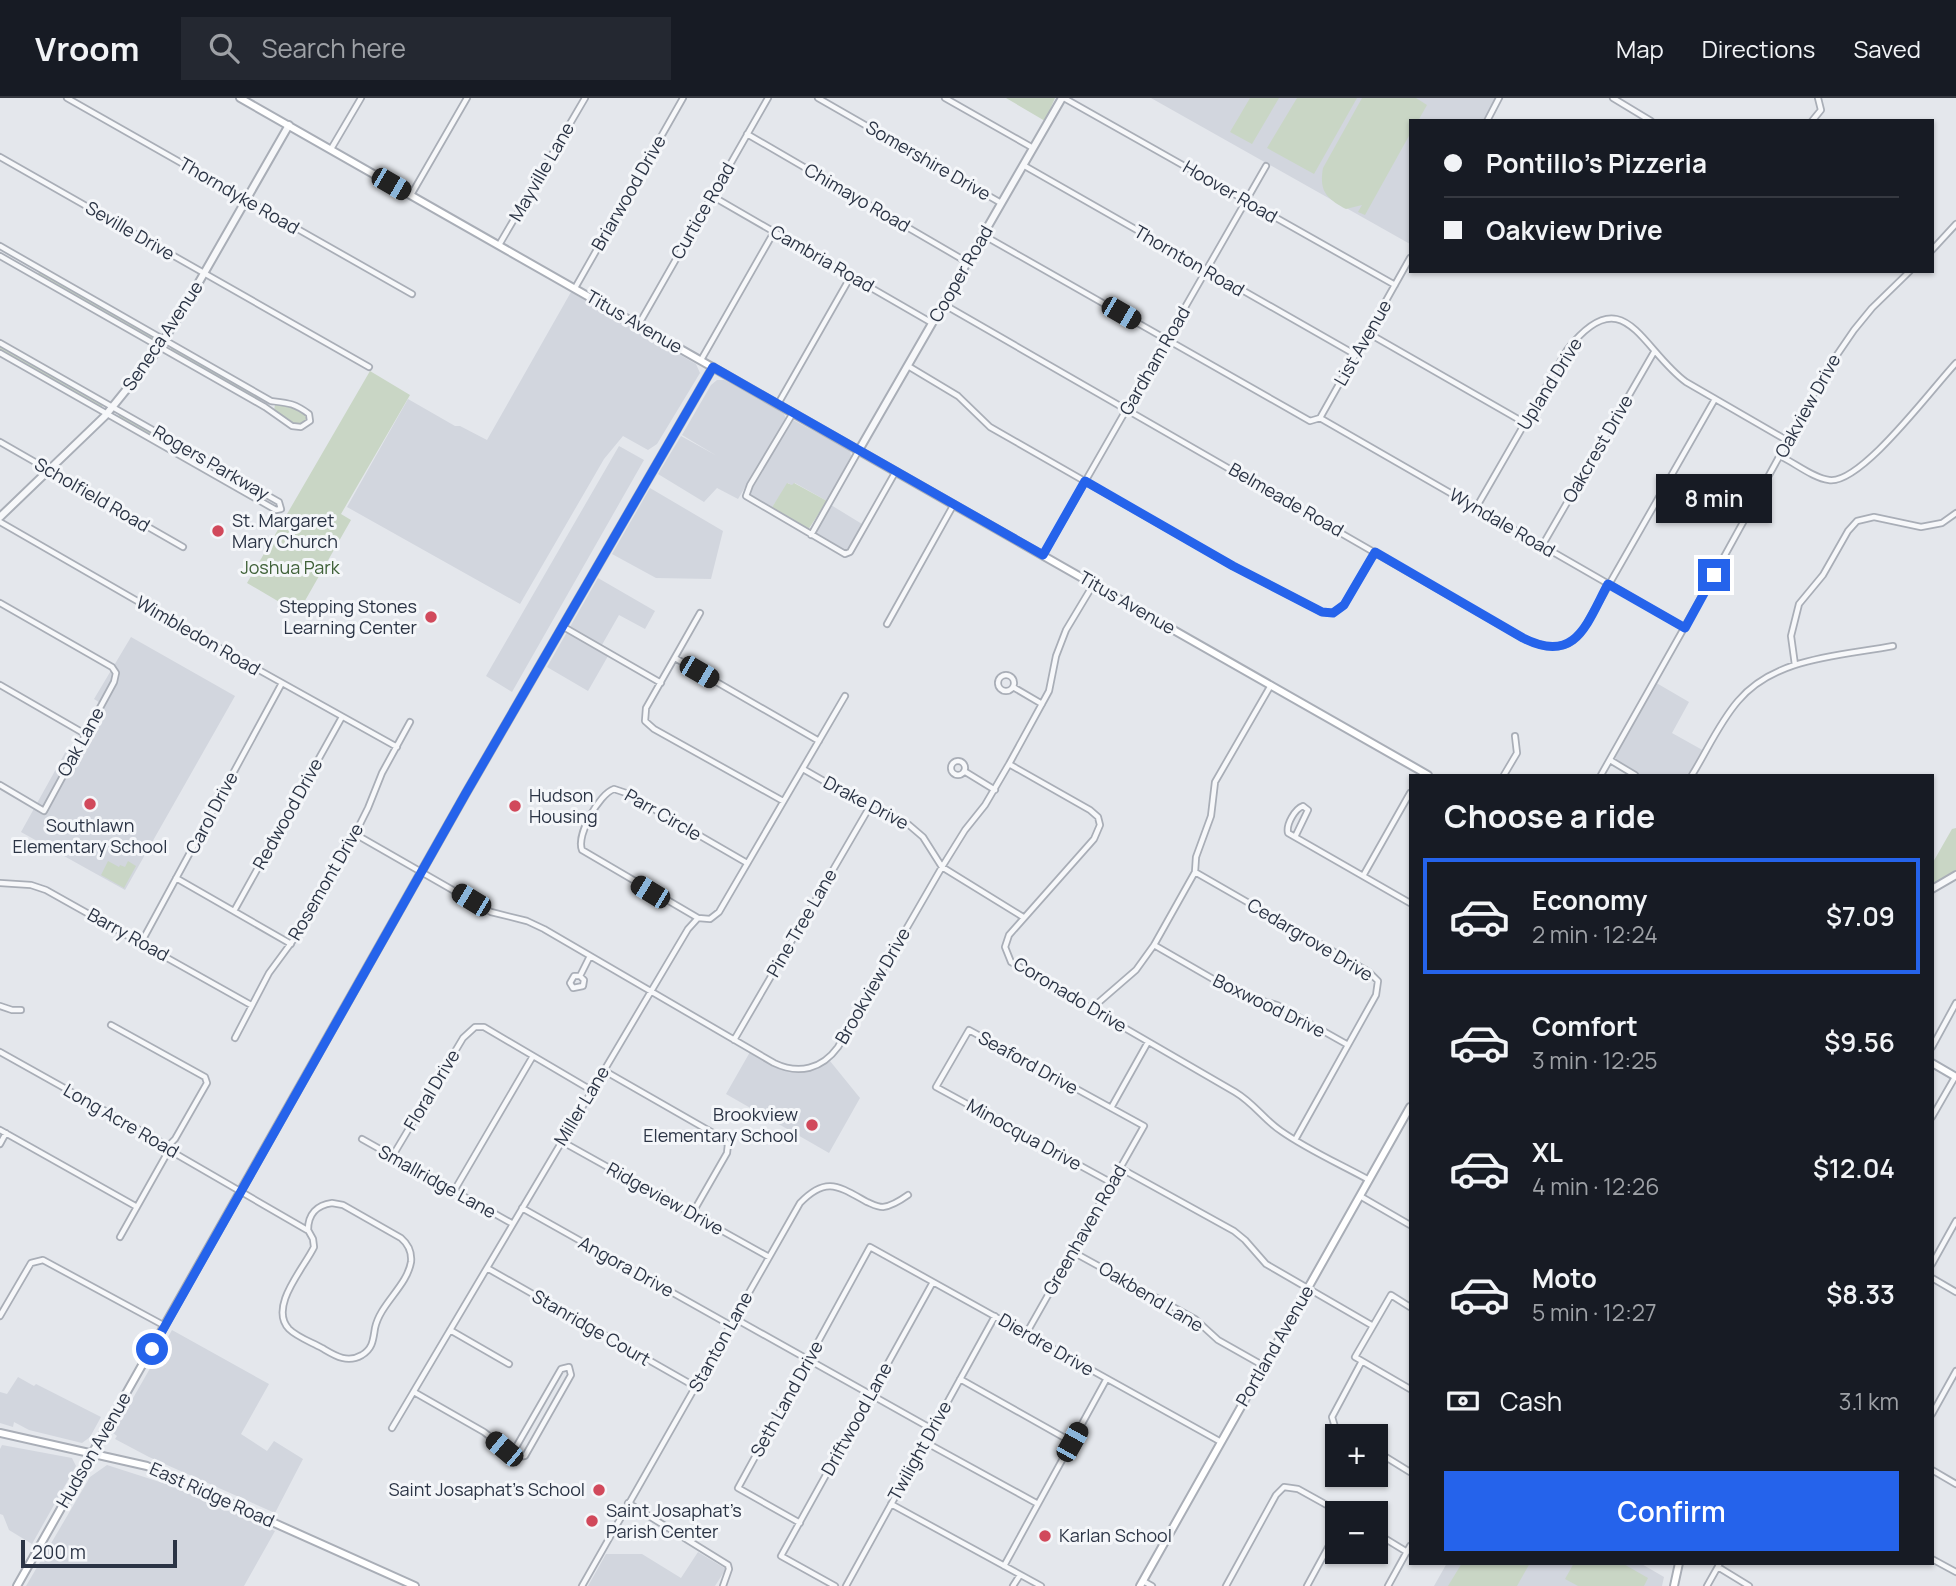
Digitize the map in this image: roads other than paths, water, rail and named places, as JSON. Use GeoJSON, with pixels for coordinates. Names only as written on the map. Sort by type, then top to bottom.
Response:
{"type":"FeatureCollection","features":[{"type":"Feature","properties":{"kind":"main road","name":"Titus Avenue"},"geometry":{"type":"LineString","coordinates":[[240,98],[1424,774]]}},
{"type":"Feature","properties":{"kind":"main road","name":"Hudson Avenue"},"geometry":{"type":"LineString","coordinates":[[17,1586],[562,626],[713,367]]}},
{"type":"Feature","properties":{"kind":"main road"},"geometry":{"type":"LineString","coordinates":[[1934,1064],[1956,1077]]}},
{"type":"Feature","properties":{"kind":"main road","name":"Portland Avenue"},"geometry":{"type":"LineString","coordinates":[[1142,1583],[1409,1109]]}},
{"type":"Feature","properties":{"kind":"main road","name":"East Ridge Road"},"geometry":{"type":"LineString","coordinates":[[0,1433],[147,1466],[415,1586]]}},
{"type":"Feature","properties":{"kind":"main road"},"geometry":{"type":"LineString","coordinates":[[1674,1586],[1679,1565]]}},
{"type":"Feature","properties":{"kind":"street","name":"Thorndyke Road"},"geometry":{"type":"LineString","coordinates":[[67,98],[412,294]]}},
{"type":"Feature","properties":{"kind":"street"},"geometry":{"type":"LineString","coordinates":[[331,149],[361,98]]}},
{"type":"Feature","properties":{"kind":"street"},"geometry":{"type":"LineString","coordinates":[[411,195],[467,98]]}},
{"type":"Feature","properties":{"kind":"street","name":"Mayville Lane"},"geometry":{"type":"LineString","coordinates":[[499,245],[584,98]]}},
{"type":"Feature","properties":{"kind":"street","name":"Briarwood Drive"},"geometry":{"type":"LineString","coordinates":[[575,288],[683,98]]}},
{"type":"Feature","properties":{"kind":"street","name":"Curtice Road"},"geometry":{"type":"LineString","coordinates":[[639,324],[768,98]]}},
{"type":"Feature","properties":{"kind":"street","name":"Somershire Drive"},"geometry":{"type":"LineString","coordinates":[[818,98],[1001,203]]}},
{"type":"Feature","properties":{"kind":"street"},"geometry":{"type":"LineString","coordinates":[[945,98],[1033,148]]}},
{"type":"Feature","properties":{"kind":"street","name":"Cooper Road"},"geometry":{"type":"LineString","coordinates":[[859,450],[1063,98]]}},
{"type":"Feature","properties":{"kind":"street","name":"Hoover Road"},"geometry":{"type":"LineString","coordinates":[[1063,98],[1395,285]]}},
{"type":"Feature","properties":{"kind":"street"},"geometry":{"type":"LineString","coordinates":[[1488,119],[1499,98]]}},
{"type":"Feature","properties":{"kind":"street"},"geometry":{"type":"LineString","coordinates":[[1613,98],[1648,119]]}},
{"type":"Feature","properties":{"kind":"street"},"geometry":{"type":"LineString","coordinates":[[1814,119],[1821,110],[1818,98]]}},
{"type":"Feature","properties":{"kind":"street","name":"Seneca Avenue"},"geometry":{"type":"LineString","coordinates":[[0,519],[114,408],[160,347],[289,125]]}},
{"type":"Feature","properties":{"kind":"street","name":"Chimayo Road"},"geometry":{"type":"LineString","coordinates":[[747,134],[968,262]]}},
{"type":"Feature","properties":{"kind":"street","name":"Seville Drive"},"geometry":{"type":"LineString","coordinates":[[0,157],[369,367]]}},
{"type":"Feature","properties":{"kind":"street","name":"Thornton Road"},"geometry":{"type":"LineString","coordinates":[[1023,165],[1356,355]]}},
{"type":"Feature","properties":{"kind":"street","name":"Gardham Road"},"geometry":{"type":"LineString","coordinates":[[1043,555],[1266,166]]}},
{"type":"Feature","properties":{"kind":"street","name":"Cambria Road"},"geometry":{"type":"LineString","coordinates":[[712,196],[932,323]]}},
{"type":"Feature","properties":{"kind":"street"},"geometry":{"type":"LineString","coordinates":[[1934,248],[1956,224]]}},
{"type":"Feature","properties":{"kind":"street"},"geometry":{"type":"LineString","coordinates":[[701,360],[774,232]]}},
{"type":"Feature","properties":{"kind":"street"},"geometry":{"type":"LineString","coordinates":[[983,234],[1310,421],[1320,418]]}},
{"type":"Feature","properties":{"kind":"street"},"geometry":{"type":"LineString","coordinates":[[0,246],[269,400],[292,403],[309,414],[310,421],[301,427],[292,426],[265,407],[0,256]]}},
{"type":"Feature","properties":{"kind":"street","name":"List Avenue"},"geometry":{"type":"LineString","coordinates":[[1320,418],[1409,260]]}},
{"type":"Feature","properties":{"kind":"street"},"geometry":{"type":"LineString","coordinates":[[34,276],[38,268]]}},
{"type":"Feature","properties":{"kind":"street","name":"Oakview Drive"},"geometry":{"type":"LineString","coordinates":[[1602,774],[1828,368],[1845,341],[1872,308],[1908,273]]}},
{"type":"Feature","properties":{"kind":"street"},"geometry":{"type":"LineString","coordinates":[[778,404],[851,276]]}},
{"type":"Feature","properties":{"kind":"street","name":"Belmeade Road"},"geometry":{"type":"LineString","coordinates":[[943,304],[1523,638],[1552,647],[1566,645],[1580,635],[1715,399]]}},
{"type":"Feature","properties":{"kind":"street","name":"Upland Drive"},"geometry":{"type":"LineString","coordinates":[[1476,508],[1567,350],[1596,322],[1612,319],[1627,323],[1639,332],[1654,352],[1680,377],[1788,441]]}},
{"type":"Feature","properties":{"kind":"street"},"geometry":{"type":"LineString","coordinates":[[1368,333],[1525,423]]}},
{"type":"Feature","properties":{"kind":"street","name":"Rogers Parkway"},"geometry":{"type":"LineString","coordinates":[[0,343],[279,502],[281,509],[276,510],[0,353]]}},
{"type":"Feature","properties":{"kind":"street","name":"Oakcrest Drive"},"geometry":{"type":"LineString","coordinates":[[1542,546],[1654,352]]}},
{"type":"Feature","properties":{"kind":"street"},"geometry":{"type":"LineString","coordinates":[[1780,456],[1826,480],[1846,476],[1882,447],[1956,363]]}},
{"type":"Feature","properties":{"kind":"street"},"geometry":{"type":"LineString","coordinates":[[908,366],[958,396],[990,427],[1233,566],[1322,612],[1333,613],[1344,605],[1375,552]]}},
{"type":"Feature","properties":{"kind":"street"},"geometry":{"type":"LineString","coordinates":[[265,407],[269,400]]}},
{"type":"Feature","properties":{"kind":"street"},"geometry":{"type":"LineString","coordinates":[[793,412],[746,496],[811,535],[848,554],[896,471]]}},
{"type":"Feature","properties":{"kind":"street","name":"Wyndale Road"},"geometry":{"type":"LineString","coordinates":[[1320,418],[1685,628]]}},
{"type":"Feature","properties":{"kind":"street","name":"Scholfield Road"},"geometry":{"type":"LineString","coordinates":[[0,442],[183,547]]}},
{"type":"Feature","properties":{"kind":"street"},"geometry":{"type":"LineString","coordinates":[[811,535],[859,450]]}},
{"type":"Feature","properties":{"kind":"street"},"geometry":{"type":"LineString","coordinates":[[887,624],[954,504]]}},
{"type":"Feature","properties":{"kind":"street"},"geometry":{"type":"LineString","coordinates":[[1795,665],[1791,653],[1791,636],[1799,604],[1823,576],[1848,531],[1857,521],[1874,517],[1921,527],[1941,523],[1956,513]]}},
{"type":"Feature","properties":{"kind":"street","name":"Wimbledon Road"},"geometry":{"type":"LineString","coordinates":[[0,519],[397,747]]}},
{"type":"Feature","properties":{"kind":"street","name":"Brookview Drive"},"geometry":{"type":"LineString","coordinates":[[355,834],[491,912],[532,923],[774,1063],[789,1069],[809,1069],[828,1058],[838,1046],[942,867],[995,790],[1049,691],[1063,637],[1094,584]]}},
{"type":"Feature","properties":{"kind":"street","name":"Oak Lane"},"geometry":{"type":"LineString","coordinates":[[0,603],[112,667],[116,673],[114,682],[44,811],[0,785]]}},
{"type":"Feature","properties":{"kind":"street"},"geometry":{"type":"LineString","coordinates":[[700,613],[644,712],[645,721],[654,729],[783,801]]}},
{"type":"Feature","properties":{"kind":"street"},"geometry":{"type":"LineString","coordinates":[[562,626],[661,683]]}},
{"type":"Feature","properties":{"kind":"street"},"geometry":{"type":"LineString","coordinates":[[1693,774],[1727,715],[1745,694],[1767,677],[1795,665],[1893,646]]}},
{"type":"Feature","properties":{"kind":"street"},"geometry":{"type":"LineString","coordinates":[[675,658],[819,741]]}},
{"type":"Feature","properties":{"kind":"street","name":"Carol Drive"},"geometry":{"type":"LineString","coordinates":[[141,943],[282,683]]}},
{"type":"Feature","properties":{"kind":"street"},"geometry":{"type":"LineString","coordinates":[[0,685],[85,734]]}},
{"type":"Feature","properties":{"kind":"street"},"geometry":{"type":"LineString","coordinates":[[1091,1009],[1136,970],[1154,945],[1195,872],[1196,857],[1209,821],[1215,782],[1271,685]]}},
{"type":"Feature","properties":{"kind":"street"},"geometry":{"type":"LineString","coordinates":[[1013,687],[1042,704]]}},
{"type":"Feature","properties":{"kind":"street","name":"Miller Lane"},"geometry":{"type":"LineString","coordinates":[[392,1428],[688,929],[698,918],[710,919],[716,916],[845,696]]}},
{"type":"Feature","properties":{"kind":"street","name":"Redwood Drive"},"geometry":{"type":"LineString","coordinates":[[234,911],[342,717]]}},
{"type":"Feature","properties":{"kind":"street","name":"Rosemont Drive"},"geometry":{"type":"LineString","coordinates":[[234,1038],[269,973],[291,944],[355,834],[382,773],[410,722]]}},
{"type":"Feature","properties":{"kind":"street"},"geometry":{"type":"LineString","coordinates":[[1505,774],[1517,753],[1515,736]]}},
{"type":"Feature","properties":{"kind":"street"},"geometry":{"type":"LineString","coordinates":[[1610,760],[1633,774]]}},
{"type":"Feature","properties":{"kind":"street","name":"Coronado Drive"},"geometry":{"type":"LineString","coordinates":[[1009,764],[1090,810],[1098,817],[1100,825],[1094,839],[1012,930],[1005,943],[1011,962],[1248,1100],[1269,1122],[1295,1140],[1369,1180]]}},
{"type":"Feature","properties":{"kind":"street","name":"Drake Drive"},"geometry":{"type":"LineString","coordinates":[[803,769],[916,830],[929,844],[942,867],[1023,917]]}},
{"type":"Feature","properties":{"kind":"street"},"geometry":{"type":"LineString","coordinates":[[964,771],[995,790]]}},
{"type":"Feature","properties":{"kind":"street","name":"Parr Circle"},"geometry":{"type":"LineString","coordinates":[[698,918],[582,850],[579,841],[582,833],[604,795],[614,789],[626,793],[747,863]]}},
{"type":"Feature","properties":{"kind":"street"},"geometry":{"type":"LineString","coordinates":[[1363,876],[1409,795]]}},
{"type":"Feature","properties":{"kind":"street"},"geometry":{"type":"LineString","coordinates":[[1295,837],[1307,815],[1308,810],[1303,806],[1298,808],[1286,829],[1288,833],[1409,902]]}},
{"type":"Feature","properties":{"kind":"street","name":"Pine Tree Lane"},"geometry":{"type":"LineString","coordinates":[[734,1040],[869,807]]}},
{"type":"Feature","properties":{"kind":"street","name":"Cedargrove Drive"},"geometry":{"type":"LineString","coordinates":[[1195,872],[1376,978],[1378,990],[1295,1140]]}},
{"type":"Feature","properties":{"kind":"street"},"geometry":{"type":"LineString","coordinates":[[1934,888],[1956,875]]}},
{"type":"Feature","properties":{"kind":"street"},"geometry":{"type":"LineString","coordinates":[[176,878],[291,944]]}},
{"type":"Feature","properties":{"kind":"street","name":"Barry Road"},"geometry":{"type":"LineString","coordinates":[[0,883],[41,888],[251,1004]]}},
{"type":"Feature","properties":{"kind":"street","name":"Boxwood Drive"},"geometry":{"type":"LineString","coordinates":[[1154,945],[1239,994],[1277,1005],[1348,1045]]}},
{"type":"Feature","properties":{"kind":"street"},"geometry":{"type":"LineString","coordinates":[[580,976],[590,956]]}},
{"type":"Feature","properties":{"kind":"street"},"geometry":{"type":"LineString","coordinates":[[1934,1042],[1956,1003]]}},
{"type":"Feature","properties":{"kind":"street"},"geometry":{"type":"LineString","coordinates":[[0,1006],[21,1010]]}},
{"type":"Feature","properties":{"kind":"street"},"geometry":{"type":"LineString","coordinates":[[111,1025],[205,1077],[207,1083],[120,1237]]}},
{"type":"Feature","properties":{"kind":"street","name":"Floral Drive"},"geometry":{"type":"LineString","coordinates":[[392,1157],[463,1038],[475,1027],[484,1027],[533,1056]]}},
{"type":"Feature","properties":{"kind":"street","name":"Seaford Drive"},"geometry":{"type":"LineString","coordinates":[[936,1087],[969,1030],[1144,1126]]}},
{"type":"Feature","properties":{"kind":"street"},"geometry":{"type":"LineString","coordinates":[[1111,1108],[1148,1042]]}},
{"type":"Feature","properties":{"kind":"street","name":"Long Acre Road"},"geometry":{"type":"LineString","coordinates":[[0,1052],[308,1230]]}},
{"type":"Feature","properties":{"kind":"street"},"geometry":{"type":"LineString","coordinates":[[454,1191],[533,1056],[591,1090]]}},
{"type":"Feature","properties":{"kind":"street"},"geometry":{"type":"LineString","coordinates":[[603,1070],[720,1136],[727,1143],[727,1153],[692,1214]]}},
{"type":"Feature","properties":{"kind":"street"},"geometry":{"type":"LineString","coordinates":[[1934,1115],[1956,1077]]}},
{"type":"Feature","properties":{"kind":"street","name":"Minocqua Drive"},"geometry":{"type":"LineString","coordinates":[[936,1087],[1112,1183]]}},
{"type":"Feature","properties":{"kind":"street","name":"Greenhaven Road"},"geometry":{"type":"LineString","coordinates":[[1026,1334],[1144,1126]]}},
{"type":"Feature","properties":{"kind":"street"},"geometry":{"type":"LineString","coordinates":[[0,1130],[137,1207]]}},
{"type":"Feature","properties":{"kind":"street"},"geometry":{"type":"LineString","coordinates":[[0,1144],[6,1133]]}},
{"type":"Feature","properties":{"kind":"street","name":"Smallridge Lane"},"geometry":{"type":"LineString","coordinates":[[362,1139],[513,1224]]}},
{"type":"Feature","properties":{"kind":"street","name":"Ridgeview Drive"},"geometry":{"type":"LineString","coordinates":[[561,1141],[769,1257]]}},
{"type":"Feature","properties":{"kind":"street"},"geometry":{"type":"LineString","coordinates":[[1120,1168],[1234,1231],[1262,1261],[1373,1326]]}},
{"type":"Feature","properties":{"kind":"street","name":"Stanton Lane"},"geometry":{"type":"LineString","coordinates":[[582,1586],[800,1203],[818,1188],[831,1185],[879,1207],[891,1205],[908,1195]]}},
{"type":"Feature","properties":{"kind":"street"},"geometry":{"type":"LineString","coordinates":[[1360,1196],[1409,1224]]}},
{"type":"Feature","properties":{"kind":"street"},"geometry":{"type":"LineString","coordinates":[[327,1204],[338,1204],[401,1238],[411,1252],[409,1269],[376,1325],[373,1344],[367,1352],[355,1359],[337,1356],[304,1338],[290,1329],[283,1318],[285,1298],[314,1247],[308,1230],[310,1218],[318,1208],[327,1204]]}},
{"type":"Feature","properties":{"kind":"street","name":"Angora Drive"},"geometry":{"type":"LineString","coordinates":[[522,1208],[730,1325]]}},
{"type":"Feature","properties":{"kind":"street"},"geometry":{"type":"LineString","coordinates":[[1934,1260],[1956,1221]]}},
{"type":"Feature","properties":{"kind":"street","name":"Dierdre Drive"},"geometry":{"type":"LineString","coordinates":[[870,1247],[1221,1442]]}},
{"type":"Feature","properties":{"kind":"street","name":"Seth Land Drive"},"geometry":{"type":"LineString","coordinates":[[800,1523],[738,1488],[870,1247]]}},
{"type":"Feature","properties":{"kind":"street","name":"Oakbend Lane"},"geometry":{"type":"LineString","coordinates":[[1073,1252],[1195,1319],[1218,1340],[1264,1366]]}},
{"type":"Feature","properties":{"kind":"street"},"geometry":{"type":"LineString","coordinates":[[0,1315],[27,1268],[39,1260],[47,1261],[165,1326]]}},
{"type":"Feature","properties":{"kind":"street","name":"Stanridge Court"},"geometry":{"type":"LineString","coordinates":[[487,1268],[696,1387]]}},
{"type":"Feature","properties":{"kind":"street"},"geometry":{"type":"LineString","coordinates":[[1934,1279],[1956,1292]]}},
{"type":"Feature","properties":{"kind":"street","name":"Driftwood Lane"},"geometry":{"type":"LineString","coordinates":[[835,1586],[781,1556],[933,1282]]}},
{"type":"Feature","properties":{"kind":"street"},"geometry":{"type":"LineString","coordinates":[[1409,1306],[1391,1295],[1355,1357],[1409,1388]]}},
{"type":"Feature","properties":{"kind":"street","name":"Twilight Drive"},"geometry":{"type":"LineString","coordinates":[[846,1586],[995,1317]]}},
{"type":"Feature","properties":{"kind":"street"},"geometry":{"type":"LineString","coordinates":[[734,1318],[932,1429]]}},
{"type":"Feature","properties":{"kind":"street"},"geometry":{"type":"LineString","coordinates":[[450,1331],[509,1364]]}},
{"type":"Feature","properties":{"kind":"street"},"geometry":{"type":"LineString","coordinates":[[1334,1424],[1332,1417],[1362,1361]]}},
{"type":"Feature","properties":{"kind":"street"},"geometry":{"type":"LineString","coordinates":[[414,1392],[484,1432],[512,1454],[525,1456],[571,1375],[569,1367],[561,1369],[512,1454]]}},
{"type":"Feature","properties":{"kind":"street"},"geometry":{"type":"LineString","coordinates":[[1934,1410],[1956,1371]]}},
{"type":"Feature","properties":{"kind":"street"},"geometry":{"type":"LineString","coordinates":[[960,1379],[1072,1442]]}},
{"type":"Feature","properties":{"kind":"street"},"geometry":{"type":"LineString","coordinates":[[1004,1566],[1107,1379]]}},
{"type":"Feature","properties":{"kind":"street"},"geometry":{"type":"LineString","coordinates":[[925,1442],[1038,1504]]}},
{"type":"Feature","properties":{"kind":"street"},"geometry":{"type":"LineString","coordinates":[[1388,1458],[1409,1471]]}},
{"type":"Feature","properties":{"kind":"street"},"geometry":{"type":"LineString","coordinates":[[1934,1471],[1956,1484]]}},
{"type":"Feature","properties":{"kind":"street"},"geometry":{"type":"LineString","coordinates":[[1226,1586],[1279,1490],[1289,1486],[1325,1504]]}},
{"type":"Feature","properties":{"kind":"street"},"geometry":{"type":"LineString","coordinates":[[628,1503],[728,1565],[723,1586]]}},
{"type":"Feature","properties":{"kind":"street"},"geometry":{"type":"LineString","coordinates":[[891,1504],[1041,1586]]}},
{"type":"Feature","properties":{"kind":"street"},"geometry":{"type":"LineString","coordinates":[[1388,1540],[1407,1552]]}},
{"type":"Feature","properties":{"kind":"street"},"geometry":{"type":"LineString","coordinates":[[1388,1586],[1409,1548]]}},
{"type":"Feature","properties":{"kind":"street"},"geometry":{"type":"LineString","coordinates":[[1307,1586],[1325,1553]]}},
{"type":"Feature","properties":{"kind":"street"},"geometry":{"type":"LineString","coordinates":[[1934,1560],[1956,1572]]}},
{"type":"Feature","properties":{"kind":"street"},"geometry":{"type":"LineString","coordinates":[[1707,1586],[1719,1565],[1749,1586]]}},
{"type":"Feature","properties":{"kind":"street"},"geometry":{"type":"LineString","coordinates":[[1013,1586],[1020,1575]]}},
{"type":"Feature","properties":{"kind":"street"},"geometry":{"type":"LineString","coordinates":[[1142,1583],[1152,1586]]}},
{"type":"Feature","properties":{"kind":"place","name":"St. Margaret Mary Church"},"geometry":{"type":"Point","coordinates":[218,531]}},
{"type":"Feature","properties":{"kind":"place","name":"Stepping Stones Learning Center"},"geometry":{"type":"Point","coordinates":[431,617]}},
{"type":"Feature","properties":{"kind":"place","name":"Southlawn Elementary School"},"geometry":{"type":"Point","coordinates":[90,804]}},
{"type":"Feature","properties":{"kind":"place","name":"Hudson Housing"},"geometry":{"type":"Point","coordinates":[515,806]}},
{"type":"Feature","properties":{"kind":"place","name":"Brookview Elementary School"},"geometry":{"type":"Point","coordinates":[812,1125]}},
{"type":"Feature","properties":{"kind":"place","name":"Saint Josaphat’s School"},"geometry":{"type":"Point","coordinates":[599,1490]}},
{"type":"Feature","properties":{"kind":"place","name":"Saint Josaphat’s Parish Center"},"geometry":{"type":"Point","coordinates":[592,1521]}},
{"type":"Feature","properties":{"kind":"place","name":"Karlan School"},"geometry":{"type":"Point","coordinates":[1045,1536]}},
{"type":"Feature","properties":{"kind":"park label","name":"Joshua Park"},"geometry":{"type":"Point","coordinates":[290,568]}}]}
